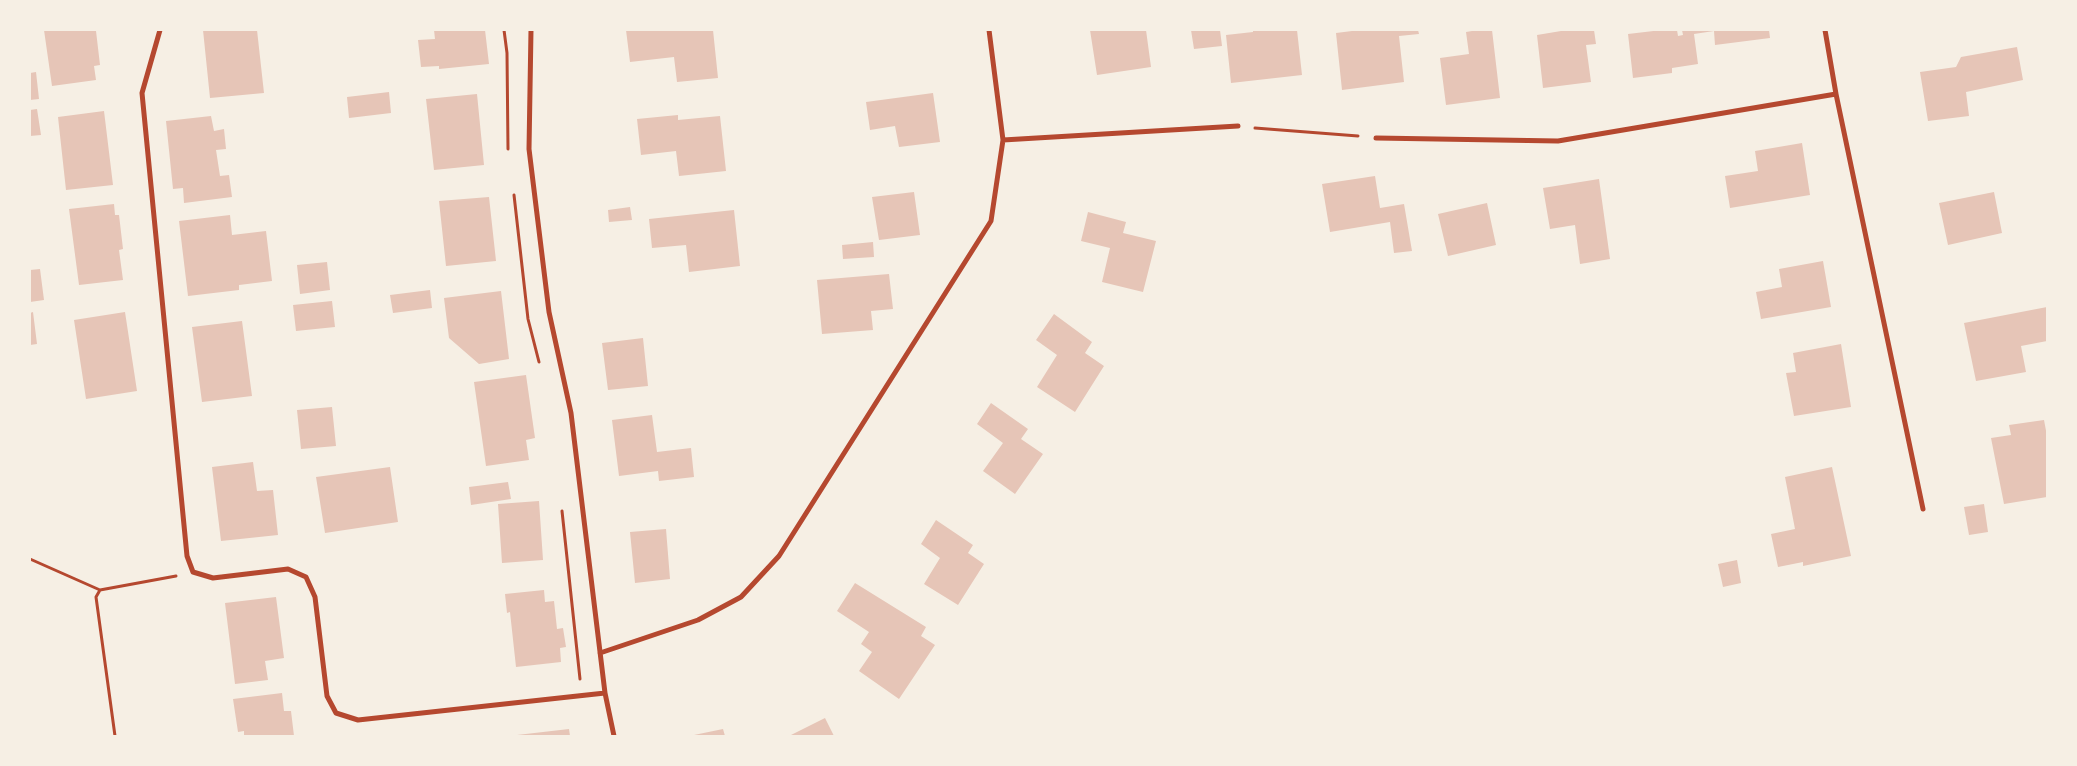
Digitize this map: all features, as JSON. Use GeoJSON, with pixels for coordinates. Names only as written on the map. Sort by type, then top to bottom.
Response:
{"type":"FeatureCollection","features":[{"type":"Feature","properties":{"kind":"street"},"geometry":{"type":"LineString","coordinates":[[160,30],[142,93],[187,556],[194,572],[213,578],[288,569],[306,577],[315,597],[327,696],[336,713],[358,720],[605,693]]}},
{"type":"Feature","properties":{"kind":"street"},"geometry":{"type":"LineString","coordinates":[[531,30],[529,150],[548,312],[571,413],[605,693],[614,736]]}},
{"type":"Feature","properties":{"kind":"street"},"geometry":{"type":"LineString","coordinates":[[600,653],[698,620],[741,597],[779,556],[991,221],[1003,140],[989,30]]}},
{"type":"Feature","properties":{"kind":"street"},"geometry":{"type":"LineString","coordinates":[[1825,30],[1836,94],[1924,509]]}},
{"type":"Feature","properties":{"kind":"street"},"geometry":{"type":"LineString","coordinates":[[1376,138],[1558,141],[1836,94]]}},
{"type":"Feature","properties":{"kind":"street"},"geometry":{"type":"LineString","coordinates":[[1003,140],[1238,126]]}},
{"type":"Feature","properties":{"kind":"path"},"geometry":{"type":"LineString","coordinates":[[1238,126],[1376,138]]}},
{"type":"Feature","properties":{"kind":"path"},"geometry":{"type":"LineString","coordinates":[[30,559],[100,590],[194,572]]}},
{"type":"Feature","properties":{"kind":"path"},"geometry":{"type":"LineString","coordinates":[[100,590],[96,598],[115,736]]}},
{"type":"Feature","properties":{"kind":"building"},"geometry":{"type":"Polygon","coordinates":[[[44,30],[96,31],[100,65],[94,66],[96,80],[52,86],[44,30]]]}},
{"type":"Feature","properties":{"kind":"building"},"geometry":{"type":"Polygon","coordinates":[[[203,30],[257,30],[264,93],[210,98],[203,30]]]}},
{"type":"Feature","properties":{"kind":"building"},"geometry":{"type":"Polygon","coordinates":[[[434,30],[485,30],[489,64],[439,69],[439,66],[421,67],[418,40],[435,39],[434,30]]]}},
{"type":"Feature","properties":{"kind":"building"},"geometry":{"type":"Polygon","coordinates":[[[626,30],[713,30],[718,78],[677,82],[674,57],[630,62],[626,30]]]}},
{"type":"Feature","properties":{"kind":"building"},"geometry":{"type":"Polygon","coordinates":[[[1090,30],[1146,30],[1151,67],[1097,75],[1090,30]]]}},
{"type":"Feature","properties":{"kind":"building"},"geometry":{"type":"Polygon","coordinates":[[[1191,30],[1220,30],[1222,46],[1194,49],[1191,30]]]}},
{"type":"Feature","properties":{"kind":"building"},"geometry":{"type":"Polygon","coordinates":[[[1253,30],[1297,30],[1302,75],[1231,83],[1226,35],[1253,32],[1253,30]]]}},
{"type":"Feature","properties":{"kind":"building"},"geometry":{"type":"Polygon","coordinates":[[[1360,30],[1418,30],[1419,34],[1399,36],[1404,82],[1342,90],[1336,33],[1360,30]]]}},
{"type":"Feature","properties":{"kind":"building"},"geometry":{"type":"Polygon","coordinates":[[[1492,30],[1500,98],[1446,105],[1440,58],[1469,54],[1466,32],[1492,30]]]}},
{"type":"Feature","properties":{"kind":"building"},"geometry":{"type":"Polygon","coordinates":[[[1567,30],[1594,30],[1596,44],[1586,45],[1591,82],[1543,88],[1537,35],[1567,30]]]}},
{"type":"Feature","properties":{"kind":"building"},"geometry":{"type":"Polygon","coordinates":[[[1677,30],[1678,36],[1683,35],[1682,30],[1769,30],[1770,38],[1715,45],[1714,31],[1694,34],[1698,64],[1672,68],[1672,73],[1633,78],[1628,34],[1677,30]]]}},
{"type":"Feature","properties":{"kind":"building"},"geometry":{"type":"Polygon","coordinates":[[[2017,47],[2023,80],[1966,92],[1969,116],[1928,121],[1920,72],[1956,67],[1961,57],[2017,47]]]}},
{"type":"Feature","properties":{"kind":"building"},"geometry":{"type":"Polygon","coordinates":[[[36,72],[39,99],[30,100],[30,73],[36,72]]]}},
{"type":"Feature","properties":{"kind":"building"},"geometry":{"type":"Polygon","coordinates":[[[389,92],[391,113],[349,118],[347,97],[389,92]]]}},
{"type":"Feature","properties":{"kind":"building"},"geometry":{"type":"Polygon","coordinates":[[[933,93],[940,142],[899,147],[895,126],[870,130],[866,102],[933,93]]]}},
{"type":"Feature","properties":{"kind":"building"},"geometry":{"type":"Polygon","coordinates":[[[477,94],[484,165],[434,170],[426,99],[477,94]]]}},
{"type":"Feature","properties":{"kind":"building"},"geometry":{"type":"Polygon","coordinates":[[[37,109],[41,135],[30,136],[30,110],[37,109]]]}},
{"type":"Feature","properties":{"kind":"building"},"geometry":{"type":"Polygon","coordinates":[[[104,111],[113,185],[66,190],[58,117],[104,111]]]}},
{"type":"Feature","properties":{"kind":"building"},"geometry":{"type":"Polygon","coordinates":[[[678,115],[678,120],[720,116],[726,171],[679,176],[676,151],[641,155],[637,119],[678,115]]]}},
{"type":"Feature","properties":{"kind":"building"},"geometry":{"type":"Polygon","coordinates":[[[211,116],[214,131],[224,129],[226,149],[216,150],[220,176],[229,175],[232,197],[184,203],[183,188],[173,189],[166,121],[211,116]]]}},
{"type":"Feature","properties":{"kind":"building"},"geometry":{"type":"Polygon","coordinates":[[[1802,143],[1810,195],[1730,208],[1725,176],[1758,171],[1755,151],[1802,143]]]}},
{"type":"Feature","properties":{"kind":"building"},"geometry":{"type":"Polygon","coordinates":[[[1375,176],[1380,208],[1404,204],[1412,251],[1394,253],[1390,222],[1330,232],[1322,184],[1375,176]]]}},
{"type":"Feature","properties":{"kind":"building"},"geometry":{"type":"Polygon","coordinates":[[[1599,179],[1610,259],[1580,264],[1575,225],[1550,229],[1543,188],[1599,179]]]}},
{"type":"Feature","properties":{"kind":"building"},"geometry":{"type":"Polygon","coordinates":[[[914,192],[920,235],[879,240],[872,197],[914,192]]]}},
{"type":"Feature","properties":{"kind":"building"},"geometry":{"type":"Polygon","coordinates":[[[1994,192],[2002,233],[1948,245],[1939,203],[1994,192]]]}},
{"type":"Feature","properties":{"kind":"building"},"geometry":{"type":"Polygon","coordinates":[[[489,197],[496,261],[446,266],[439,201],[489,197]]]}},
{"type":"Feature","properties":{"kind":"building"},"geometry":{"type":"Polygon","coordinates":[[[1487,203],[1496,245],[1448,256],[1438,214],[1487,203]]]}},
{"type":"Feature","properties":{"kind":"building"},"geometry":{"type":"Polygon","coordinates":[[[114,204],[115,215],[119,215],[123,249],[119,250],[123,280],[79,285],[69,209],[114,204]]]}},
{"type":"Feature","properties":{"kind":"building"},"geometry":{"type":"Polygon","coordinates":[[[630,207],[632,220],[609,222],[608,210],[630,207]]]}},
{"type":"Feature","properties":{"kind":"building"},"geometry":{"type":"Polygon","coordinates":[[[734,210],[740,266],[689,272],[686,245],[652,248],[649,219],[734,210]]]}},
{"type":"Feature","properties":{"kind":"building"},"geometry":{"type":"Polygon","coordinates":[[[1088,212],[1126,222],[1123,233],[1156,241],[1143,292],[1102,282],[1110,248],[1081,241],[1088,212]]]}},
{"type":"Feature","properties":{"kind":"building"},"geometry":{"type":"Polygon","coordinates":[[[230,215],[232,235],[266,231],[272,281],[239,285],[239,290],[188,296],[179,221],[230,215]]]}},
{"type":"Feature","properties":{"kind":"building"},"geometry":{"type":"Polygon","coordinates":[[[873,242],[874,257],[843,259],[842,245],[873,242]]]}},
{"type":"Feature","properties":{"kind":"building"},"geometry":{"type":"Polygon","coordinates":[[[1823,261],[1831,307],[1761,319],[1756,292],[1782,287],[1779,269],[1823,261]]]}},
{"type":"Feature","properties":{"kind":"building"},"geometry":{"type":"Polygon","coordinates":[[[327,262],[330,290],[300,294],[297,265],[327,262]]]}},
{"type":"Feature","properties":{"kind":"building"},"geometry":{"type":"Polygon","coordinates":[[[40,269],[44,300],[30,302],[30,270],[40,269]]]}},
{"type":"Feature","properties":{"kind":"building"},"geometry":{"type":"Polygon","coordinates":[[[889,274],[893,309],[871,311],[873,330],[822,334],[817,280],[889,274]]]}},
{"type":"Feature","properties":{"kind":"building"},"geometry":{"type":"Polygon","coordinates":[[[430,290],[432,308],[393,313],[390,295],[430,290]]]}},
{"type":"Feature","properties":{"kind":"building"},"geometry":{"type":"Polygon","coordinates":[[[501,291],[509,359],[479,364],[449,338],[444,298],[501,291]]]}},
{"type":"Feature","properties":{"kind":"building"},"geometry":{"type":"Polygon","coordinates":[[[332,301],[335,327],[296,331],[293,305],[332,301]]]}},
{"type":"Feature","properties":{"kind":"building"},"geometry":{"type":"Polygon","coordinates":[[[2047,307],[2047,341],[2021,346],[2026,372],[1976,381],[1964,323],[2047,307]]]}},
{"type":"Feature","properties":{"kind":"building"},"geometry":{"type":"Polygon","coordinates":[[[33,312],[37,344],[30,345],[30,313],[33,312]]]}},
{"type":"Feature","properties":{"kind":"building"},"geometry":{"type":"Polygon","coordinates":[[[125,312],[137,391],[86,399],[74,320],[125,312]]]}},
{"type":"Feature","properties":{"kind":"building"},"geometry":{"type":"Polygon","coordinates":[[[1054,314],[1092,342],[1085,353],[1104,366],[1075,412],[1037,387],[1057,355],[1036,340],[1054,314]]]}},
{"type":"Feature","properties":{"kind":"building"},"geometry":{"type":"Polygon","coordinates":[[[242,321],[252,396],[202,402],[192,327],[242,321]]]}},
{"type":"Feature","properties":{"kind":"building"},"geometry":{"type":"Polygon","coordinates":[[[643,338],[648,386],[608,390],[602,343],[643,338]]]}},
{"type":"Feature","properties":{"kind":"building"},"geometry":{"type":"Polygon","coordinates":[[[1841,344],[1851,407],[1794,416],[1786,373],[1796,372],[1793,353],[1841,344]]]}},
{"type":"Feature","properties":{"kind":"building"},"geometry":{"type":"Polygon","coordinates":[[[526,375],[535,438],[526,440],[529,460],[486,466],[474,382],[526,375]]]}},
{"type":"Feature","properties":{"kind":"building"},"geometry":{"type":"Polygon","coordinates":[[[991,403],[1028,429],[1021,439],[1043,454],[1015,494],[983,471],[1003,443],[977,424],[991,403]]]}},
{"type":"Feature","properties":{"kind":"building"},"geometry":{"type":"Polygon","coordinates":[[[332,407],[336,446],[301,449],[297,410],[332,407]]]}},
{"type":"Feature","properties":{"kind":"building"},"geometry":{"type":"Polygon","coordinates":[[[652,415],[657,452],[691,448],[694,477],[659,481],[658,471],[619,476],[612,420],[652,415]]]}},
{"type":"Feature","properties":{"kind":"building"},"geometry":{"type":"Polygon","coordinates":[[[2044,420],[2047,436],[2047,497],[2004,504],[1991,438],[2011,435],[2009,425],[2044,420]]]}},
{"type":"Feature","properties":{"kind":"building"},"geometry":{"type":"Polygon","coordinates":[[[253,462],[257,491],[273,490],[278,535],[221,541],[212,467],[253,462]]]}},
{"type":"Feature","properties":{"kind":"building"},"geometry":{"type":"Polygon","coordinates":[[[390,467],[398,522],[325,533],[316,477],[390,467]]]}},
{"type":"Feature","properties":{"kind":"building"},"geometry":{"type":"Polygon","coordinates":[[[1832,467],[1851,556],[1803,566],[1803,562],[1778,567],[1771,534],[1795,529],[1785,477],[1832,467]]]}},
{"type":"Feature","properties":{"kind":"building"},"geometry":{"type":"Polygon","coordinates":[[[508,482],[511,499],[471,505],[469,487],[508,482]]]}},
{"type":"Feature","properties":{"kind":"building"},"geometry":{"type":"Polygon","coordinates":[[[539,501],[543,560],[502,563],[498,504],[539,501]]]}},
{"type":"Feature","properties":{"kind":"building"},"geometry":{"type":"Polygon","coordinates":[[[1984,504],[1988,532],[1969,535],[1964,507],[1984,504]]]}},
{"type":"Feature","properties":{"kind":"building"},"geometry":{"type":"Polygon","coordinates":[[[936,520],[973,545],[968,553],[984,564],[958,605],[924,584],[940,558],[921,544],[936,520]]]}},
{"type":"Feature","properties":{"kind":"building"},"geometry":{"type":"Polygon","coordinates":[[[666,529],[670,579],[635,583],[630,532],[666,529]]]}},
{"type":"Feature","properties":{"kind":"building"},"geometry":{"type":"Polygon","coordinates":[[[1737,560],[1741,583],[1723,587],[1718,564],[1737,560]]]}},
{"type":"Feature","properties":{"kind":"building"},"geometry":{"type":"Polygon","coordinates":[[[855,583],[926,627],[921,636],[935,645],[899,699],[859,671],[872,652],[861,644],[869,632],[837,611],[855,583]]]}},
{"type":"Feature","properties":{"kind":"building"},"geometry":{"type":"Polygon","coordinates":[[[544,590],[545,602],[554,601],[557,629],[563,628],[566,647],[560,648],[561,662],[516,667],[510,612],[507,613],[505,594],[544,590]]]}},
{"type":"Feature","properties":{"kind":"building"},"geometry":{"type":"Polygon","coordinates":[[[276,597],[284,658],[265,661],[268,680],[235,684],[225,603],[276,597]]]}},
{"type":"Feature","properties":{"kind":"building"},"geometry":{"type":"Polygon","coordinates":[[[282,693],[284,711],[291,711],[294,736],[244,736],[244,731],[238,732],[233,699],[282,693]]]}},
{"type":"Feature","properties":{"kind":"building"},"geometry":{"type":"Polygon","coordinates":[[[825,718],[834,736],[789,736],[825,718]]]}},
{"type":"Feature","properties":{"kind":"building"},"geometry":{"type":"Polygon","coordinates":[[[569,729],[570,736],[517,736],[517,735],[569,729]]]}},
{"type":"Feature","properties":{"kind":"building"},"geometry":{"type":"Polygon","coordinates":[[[723,729],[725,736],[694,736],[694,735],[723,729]]]}}]}
